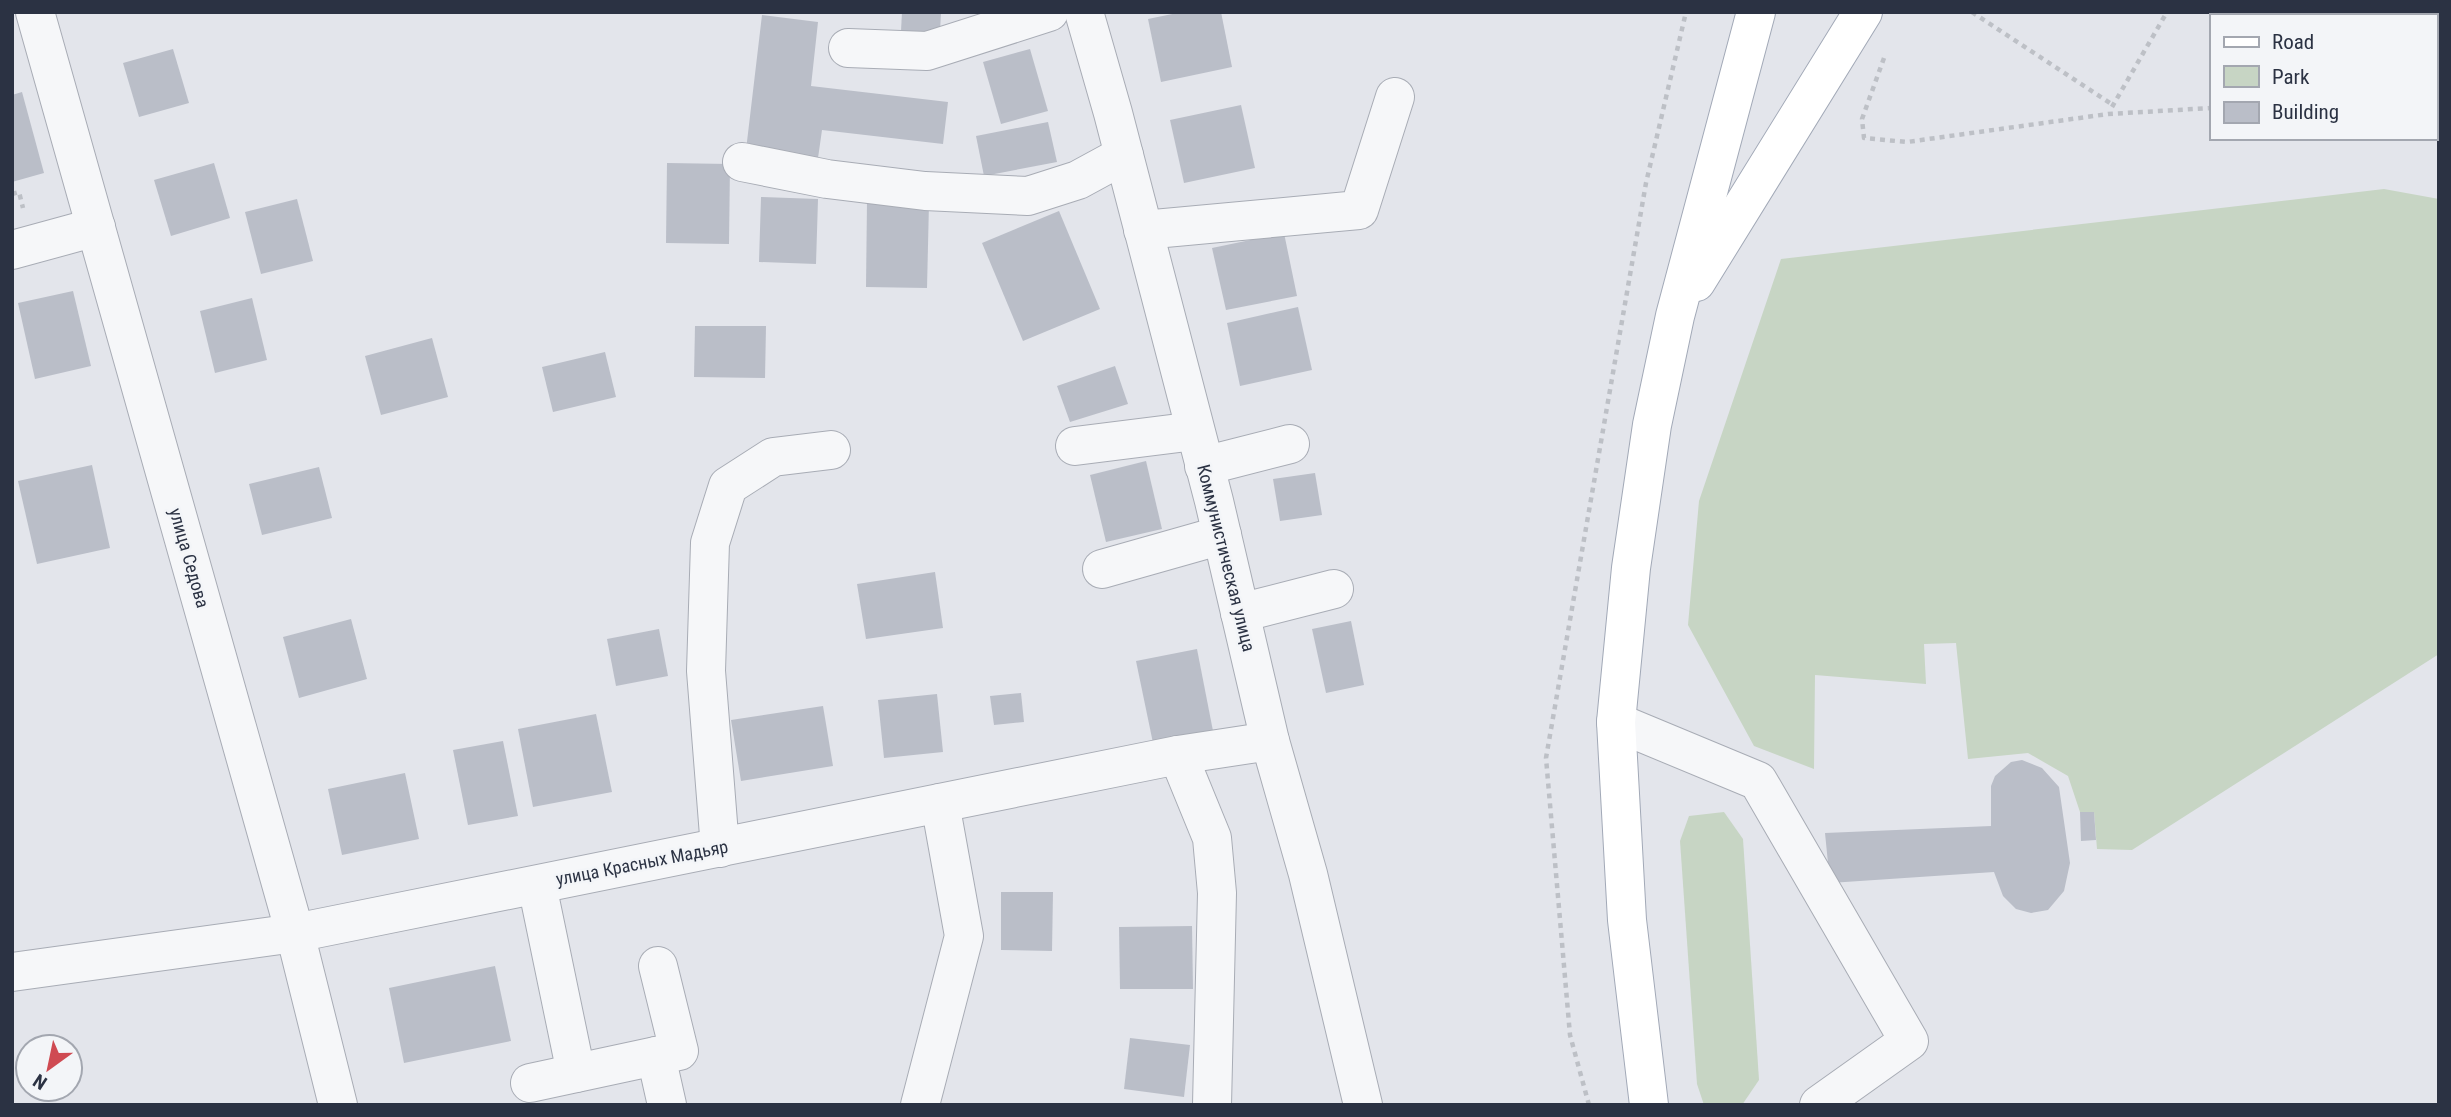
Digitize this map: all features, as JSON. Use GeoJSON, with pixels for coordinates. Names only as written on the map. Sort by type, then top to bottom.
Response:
{"type":"FeatureCollection","features":[{"type":"Feature","properties":{"kind":"main road"},"geometry":{"type":"LineString","coordinates":[[1649,1105],[1627,920],[1616,722],[1637,529],[1652,425],[1675,316],[1756,12]]}},
{"type":"Feature","properties":{"kind":"main road"},"geometry":{"type":"LineString","coordinates":[[1675,316],[1863,12]]}},
{"type":"Feature","properties":{"kind":"street","name":"улица Седова"},"geometry":{"type":"LineString","coordinates":[[35,12],[295,933],[338,1105]]}},
{"type":"Feature","properties":{"kind":"street"},"geometry":{"type":"LineString","coordinates":[[848,48],[927,51],[1049,12]]}},
{"type":"Feature","properties":{"kind":"street","name":"Коммунистическая улица"},"geometry":{"type":"LineString","coordinates":[[1084,12],[1200,448],[1270,741],[1308,874],[1363,1105]]}},
{"type":"Feature","properties":{"kind":"street"},"geometry":{"type":"LineString","coordinates":[[1143,230],[1359,210],[1395,97]]}},
{"type":"Feature","properties":{"kind":"street"},"geometry":{"type":"LineString","coordinates":[[742,162],[827,179],[925,191],[1028,196],[1078,180],[1124,155]]}},
{"type":"Feature","properties":{"kind":"street"},"geometry":{"type":"LineString","coordinates":[[12,250],[96,227]]}},
{"type":"Feature","properties":{"kind":"street"},"geometry":{"type":"LineString","coordinates":[[1075,446],[1200,448],[1290,444]]}},
{"type":"Feature","properties":{"kind":"street"},"geometry":{"type":"LineString","coordinates":[[720,848],[706,671],[710,543],[727,486],[773,457],[831,450]]}},
{"type":"Feature","properties":{"kind":"street"},"geometry":{"type":"LineString","coordinates":[[1102,569],[1222,536]]}},
{"type":"Feature","properties":{"kind":"street"},"geometry":{"type":"LineString","coordinates":[[1240,613],[1334,589]]}},
{"type":"Feature","properties":{"kind":"street"},"geometry":{"type":"LineString","coordinates":[[1616,722],[1758,781],[1909,1041],[1819,1105]]}},
{"type":"Feature","properties":{"kind":"street","name":"улица Красных Мадьяр"},"geometry":{"type":"LineString","coordinates":[[12,972],[295,933],[1178,755],[1270,741]]}},
{"type":"Feature","properties":{"kind":"street"},"geometry":{"type":"LineString","coordinates":[[1178,755],[1212,838],[1217,893],[1213,1105]]}},
{"type":"Feature","properties":{"kind":"street"},"geometry":{"type":"LineString","coordinates":[[920,1105],[964,936],[940,803]]}},
{"type":"Feature","properties":{"kind":"street"},"geometry":{"type":"LineString","coordinates":[[537,885],[576,1073]]}},
{"type":"Feature","properties":{"kind":"street"},"geometry":{"type":"LineString","coordinates":[[530,1083],[678,1051],[659,966]]}},
{"type":"Feature","properties":{"kind":"street"},"geometry":{"type":"LineString","coordinates":[[656,1056],[667,1105]]}},
{"type":"Feature","properties":{"kind":"path"},"geometry":{"type":"LineString","coordinates":[[1972,12],[2113,105]]}},
{"type":"Feature","properties":{"kind":"path"},"geometry":{"type":"LineString","coordinates":[[2108,114],[2167,12]]}},
{"type":"Feature","properties":{"kind":"path"},"geometry":{"type":"LineString","coordinates":[[1889,46],[1862,118],[1864,138],[1907,142],[2108,114],[2210,107]]}},
{"type":"Feature","properties":{"kind":"green space"},"geometry":{"type":"Polygon","coordinates":[[[2384,189],[2439,199],[2439,654],[2132,850],[2097,849],[2094,812],[2080,812],[2068,776],[2028,753],[1968,759],[1956,643],[1924,644],[1926,684],[1815,675],[1814,769],[1754,746],[1688,625],[1699,501],[1781,259],[2384,189]]]}},
{"type":"Feature","properties":{"kind":"green space"},"geometry":{"type":"Polygon","coordinates":[[[1724,812],[1743,839],[1759,1080],[1742,1105],[1704,1105],[1697,1084],[1680,841],[1689,816],[1724,812]]]}},
{"type":"Feature","properties":{"kind":"building"},"geometry":{"type":"Polygon","coordinates":[[[902,12],[941,12],[940,32],[901,31],[902,12]]]}},
{"type":"Feature","properties":{"kind":"building"},"geometry":{"type":"Polygon","coordinates":[[[1182,12],[1221,12],[1232,67],[1161,82],[1148,19],[1182,12]]]}},
{"type":"Feature","properties":{"kind":"building"},"geometry":{"type":"Polygon","coordinates":[[[762,15],[818,22],[811,86],[948,102],[943,144],[822,130],[818,158],[746,150],[762,15]]]}},
{"type":"Feature","properties":{"kind":"building"},"geometry":{"type":"Polygon","coordinates":[[[173,49],[189,103],[139,117],[123,63],[173,49]]]}},
{"type":"Feature","properties":{"kind":"building"},"geometry":{"type":"Polygon","coordinates":[[[1030,49],[1048,111],[1001,124],[983,62],[1030,49]]]}},
{"type":"Feature","properties":{"kind":"building"},"geometry":{"type":"Polygon","coordinates":[[[22,92],[44,173],[12,182],[12,95],[22,92]]]}},
{"type":"Feature","properties":{"kind":"building"},"geometry":{"type":"Polygon","coordinates":[[[1241,105],[1255,168],[1184,183],[1170,120],[1241,105]]]}},
{"type":"Feature","properties":{"kind":"building"},"geometry":{"type":"Polygon","coordinates":[[[1048,122],[1057,162],[984,176],[976,136],[1048,122]]]}},
{"type":"Feature","properties":{"kind":"building"},"geometry":{"type":"Polygon","coordinates":[[[214,163],[230,218],[171,236],[154,180],[214,163]]]}},
{"type":"Feature","properties":{"kind":"building"},"geometry":{"type":"Polygon","coordinates":[[[667,163],[730,164],[729,244],[666,243],[667,163]]]}},
{"type":"Feature","properties":{"kind":"building"},"geometry":{"type":"Polygon","coordinates":[[[761,197],[818,199],[816,264],[759,262],[761,197]]]}},
{"type":"Feature","properties":{"kind":"building"},"geometry":{"type":"Polygon","coordinates":[[[297,199],[313,261],[261,274],[245,212],[297,199]]]}},
{"type":"Feature","properties":{"kind":"building"},"geometry":{"type":"Polygon","coordinates":[[[867,202],[929,203],[927,288],[866,287],[867,202]]]}},
{"type":"Feature","properties":{"kind":"building"},"geometry":{"type":"Polygon","coordinates":[[[1059,211],[1100,309],[1023,341],[982,243],[1059,211]]]}},
{"type":"Feature","properties":{"kind":"building"},"geometry":{"type":"Polygon","coordinates":[[[1284,233],[1297,296],[1226,310],[1212,248],[1284,233]]]}},
{"type":"Feature","properties":{"kind":"building"},"geometry":{"type":"Polygon","coordinates":[[[73,291],[91,366],[35,379],[18,303],[73,291]]]}},
{"type":"Feature","properties":{"kind":"building"},"geometry":{"type":"Polygon","coordinates":[[[252,298],[267,360],[215,373],[200,311],[252,298]]]}},
{"type":"Feature","properties":{"kind":"building"},"geometry":{"type":"Polygon","coordinates":[[[1298,307],[1312,370],[1240,386],[1227,323],[1298,307]]]}},
{"type":"Feature","properties":{"kind":"building"},"geometry":{"type":"Polygon","coordinates":[[[695,326],[766,326],[765,378],[694,377],[695,326]]]}},
{"type":"Feature","properties":{"kind":"building"},"geometry":{"type":"Polygon","coordinates":[[[432,338],[448,397],[381,415],[365,356],[432,338]]]}},
{"type":"Feature","properties":{"kind":"building"},"geometry":{"type":"Polygon","coordinates":[[[605,352],[616,397],[553,412],[542,367],[605,352]]]}},
{"type":"Feature","properties":{"kind":"building"},"geometry":{"type":"Polygon","coordinates":[[[1115,366],[1128,404],[1070,422],[1057,386],[1115,366]]]}},
{"type":"Feature","properties":{"kind":"building"},"geometry":{"type":"Polygon","coordinates":[[[1146,461],[1162,529],[1106,542],[1090,475],[1146,461]]]}},
{"type":"Feature","properties":{"kind":"building"},"geometry":{"type":"Polygon","coordinates":[[[92,465],[110,548],[37,564],[18,481],[92,465]]]}},
{"type":"Feature","properties":{"kind":"building"},"geometry":{"type":"Polygon","coordinates":[[[319,467],[332,518],[262,535],[249,484],[319,467]]]}},
{"type":"Feature","properties":{"kind":"building"},"geometry":{"type":"Polygon","coordinates":[[[1315,473],[1322,515],[1280,521],[1273,479],[1315,473]]]}},
{"type":"Feature","properties":{"kind":"building"},"geometry":{"type":"Polygon","coordinates":[[[935,572],[943,628],[866,639],[857,584],[935,572]]]}},
{"type":"Feature","properties":{"kind":"building"},"geometry":{"type":"Polygon","coordinates":[[[351,619],[367,679],[299,698],[283,637],[351,619]]]}},
{"type":"Feature","properties":{"kind":"building"},"geometry":{"type":"Polygon","coordinates":[[[1351,621],[1364,685],[1326,693],[1312,629],[1351,621]]]}},
{"type":"Feature","properties":{"kind":"building"},"geometry":{"type":"Polygon","coordinates":[[[659,629],[668,676],[616,686],[607,639],[659,629]]]}},
{"type":"Feature","properties":{"kind":"building"},"geometry":{"type":"Polygon","coordinates":[[[1197,649],[1213,731],[1153,743],[1136,661],[1197,649]]]}},
{"type":"Feature","properties":{"kind":"building"},"geometry":{"type":"Polygon","coordinates":[[[1021,693],[1024,722],[994,725],[990,696],[1021,693]]]}},
{"type":"Feature","properties":{"kind":"building"},"geometry":{"type":"Polygon","coordinates":[[[937,694],[943,752],[884,758],[878,700],[937,694]]]}},
{"type":"Feature","properties":{"kind":"building"},"geometry":{"type":"Polygon","coordinates":[[[823,706],[833,766],[741,781],[731,720],[823,706]]]}},
{"type":"Feature","properties":{"kind":"building"},"geometry":{"type":"Polygon","coordinates":[[[596,714],[612,792],[533,807],[518,729],[596,714]]]}},
{"type":"Feature","properties":{"kind":"building"},"geometry":{"type":"Polygon","coordinates":[[[503,741],[518,816],[468,825],[453,750],[503,741]]]}},
{"type":"Feature","properties":{"kind":"building"},"geometry":{"type":"Polygon","coordinates":[[[2022,760],[2042,768],[2059,787],[2070,863],[2064,891],[2048,910],[2031,913],[2016,909],[2003,896],[1994,872],[1830,883],[1825,833],[1991,826],[1991,786],[1995,776],[2011,762],[2022,760]]]}},
{"type":"Feature","properties":{"kind":"building"},"geometry":{"type":"Polygon","coordinates":[[[405,773],[419,839],[342,855],[328,789],[405,773]]]}},
{"type":"Feature","properties":{"kind":"building"},"geometry":{"type":"Polygon","coordinates":[[[2080,812],[2094,812],[2096,840],[2081,841],[2080,812]]]}},
{"type":"Feature","properties":{"kind":"building"},"geometry":{"type":"Polygon","coordinates":[[[1001,892],[1053,892],[1052,951],[1001,950],[1001,892]]]}},
{"type":"Feature","properties":{"kind":"building"},"geometry":{"type":"Polygon","coordinates":[[[1192,926],[1193,989],[1120,989],[1119,927],[1192,926]]]}},
{"type":"Feature","properties":{"kind":"building"},"geometry":{"type":"Polygon","coordinates":[[[495,966],[511,1041],[404,1063],[389,988],[495,966]]]}},
{"type":"Feature","properties":{"kind":"building"},"geometry":{"type":"Polygon","coordinates":[[[1130,1038],[1190,1045],[1184,1097],[1124,1089],[1130,1038]]]}}]}
